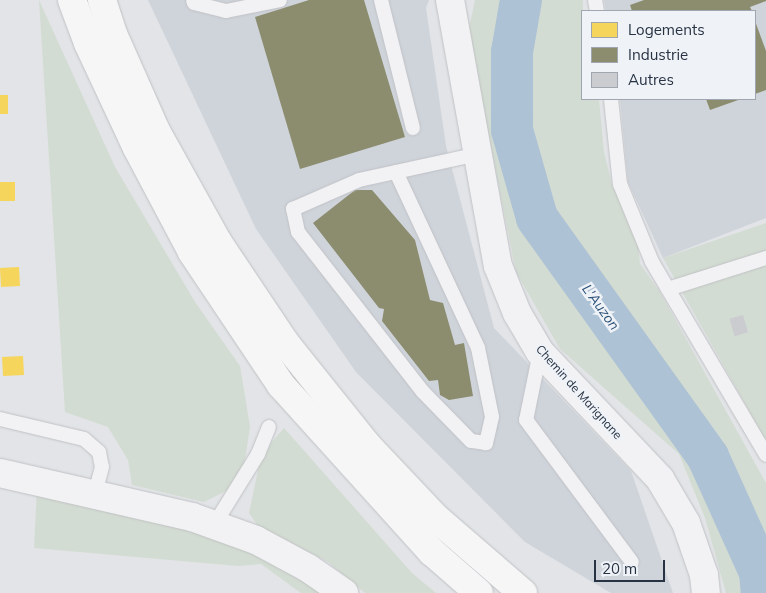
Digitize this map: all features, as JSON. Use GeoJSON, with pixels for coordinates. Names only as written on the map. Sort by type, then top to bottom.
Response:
{"type":"FeatureCollection","features":[{"type":"Feature","properties":{"kind":"main road"},"geometry":{"type":"LineString","coordinates":[[72,0],[88,43],[137,148],[192,252],[281,385],[432,552],[479,593]]}},
{"type":"Feature","properties":{"kind":"main road"},"geometry":{"type":"LineString","coordinates":[[102,0],[113,34],[156,132],[219,244],[286,344],[366,444],[430,512],[523,593]]}},
{"type":"Feature","properties":{"kind":"street","name":"Chemin de Marignane"},"geometry":{"type":"LineString","coordinates":[[450,0],[498,266],[517,313],[540,352],[660,479],[686,523],[704,575],[706,593]]}},
{"type":"Feature","properties":{"kind":"street"},"geometry":{"type":"LineString","coordinates":[[0,473],[96,494],[214,525],[256,540],[308,568],[344,593]]}},
{"type":"Feature","properties":{"kind":"lane"},"geometry":{"type":"LineString","coordinates":[[193,0],[194,3],[226,11],[280,0]]}},
{"type":"Feature","properties":{"kind":"lane"},"geometry":{"type":"LineString","coordinates":[[381,0],[413,128]]}},
{"type":"Feature","properties":{"kind":"lane"},"geometry":{"type":"LineString","coordinates":[[611,100],[620,184],[652,262],[766,455]]}},
{"type":"Feature","properties":{"kind":"lane"},"geometry":{"type":"LineString","coordinates":[[396,172],[478,348],[492,417],[486,443],[471,441],[423,392],[298,232],[293,209],[358,180],[478,154]]}},
{"type":"Feature","properties":{"kind":"lane"},"geometry":{"type":"LineString","coordinates":[[668,289],[766,258]]}},
{"type":"Feature","properties":{"kind":"lane"},"geometry":{"type":"LineString","coordinates":[[540,352],[526,420],[632,562]]}},
{"type":"Feature","properties":{"kind":"lane"},"geometry":{"type":"LineString","coordinates":[[0,419],[84,439],[99,452],[102,467],[96,494]]}},
{"type":"Feature","properties":{"kind":"lane"},"geometry":{"type":"LineString","coordinates":[[214,525],[258,454],[269,427]]}},
{"type":"Feature","properties":{"kind":"shaded area"},"geometry":{"type":"Polygon","coordinates":[[[39,0],[115,167],[195,302],[240,366],[250,427],[244,466],[228,490],[204,502],[132,485],[128,460],[108,427],[65,412],[39,0]]]}},
{"type":"Feature","properties":{"kind":"shaded area"},"geometry":{"type":"Polygon","coordinates":[[[148,0],[429,0],[426,8],[446,146],[494,328],[631,471],[673,593],[611,593],[525,542],[356,372],[256,229],[148,0]]]}},
{"type":"Feature","properties":{"kind":"shaded area"},"geometry":{"type":"Polygon","coordinates":[[[475,0],[583,0],[583,10],[581,10],[581,100],[599,100],[604,152],[612,185],[637,236],[640,264],[660,292],[766,483],[766,593],[726,593],[705,518],[679,454],[560,349],[516,272],[468,33],[475,0]]]}},
{"type":"Feature","properties":{"kind":"shaded area"},"geometry":{"type":"Polygon","coordinates":[[[604,0],[766,0],[766,218],[663,258],[628,182],[620,100],[756,100],[756,10],[606,10],[604,0]]]}},
{"type":"Feature","properties":{"kind":"shaded area"},"geometry":{"type":"Polygon","coordinates":[[[766,223],[766,441],[663,258],[766,223]]]}},
{"type":"Feature","properties":{"kind":"shaded area"},"geometry":{"type":"Polygon","coordinates":[[[284,428],[412,573],[436,593],[365,593],[328,562],[258,526],[249,513],[259,465],[271,443],[284,428]]]}},
{"type":"Feature","properties":{"kind":"shaded area"},"geometry":{"type":"Polygon","coordinates":[[[37,488],[232,540],[331,593],[301,593],[261,564],[238,566],[34,548],[37,488]]]}},
{"type":"Feature","properties":{"kind":"building: Logements"},"geometry":{"type":"Polygon","coordinates":[[[0,95],[8,95],[8,114],[0,114],[0,95]]]}},
{"type":"Feature","properties":{"kind":"building: Logements"},"geometry":{"type":"Polygon","coordinates":[[[0,182],[15,182],[15,201],[0,201],[0,182]]]}},
{"type":"Feature","properties":{"kind":"building: Logements"},"geometry":{"type":"Polygon","coordinates":[[[19,267],[20,286],[1,287],[0,268],[19,267]]]}},
{"type":"Feature","properties":{"kind":"building: Logements"},"geometry":{"type":"Polygon","coordinates":[[[23,356],[24,375],[3,376],[2,357],[23,356]]]}},
{"type":"Feature","properties":{"kind":"building: Industrie"},"geometry":{"type":"Polygon","coordinates":[[[309,0],[364,0],[405,137],[300,169],[255,17],[309,0]]]}},
{"type":"Feature","properties":{"kind":"building: Industrie"},"geometry":{"type":"Polygon","coordinates":[[[644,0],[766,0],[750,7],[752,10],[632,10],[630,5],[644,0]]]}},
{"type":"Feature","properties":{"kind":"building: Industrie"},"geometry":{"type":"Polygon","coordinates":[[[756,24],[766,51],[766,90],[756,94],[756,24]]]}},
{"type":"Feature","properties":{"kind":"building: Industrie"},"geometry":{"type":"Polygon","coordinates":[[[706,100],[738,100],[710,110],[706,100]]]}},
{"type":"Feature","properties":{"kind":"building: Industrie"},"geometry":{"type":"Polygon","coordinates":[[[355,190],[372,190],[415,240],[430,300],[443,303],[455,345],[464,343],[473,396],[449,400],[440,395],[438,380],[429,381],[382,321],[384,309],[379,308],[313,223],[355,190]]]}},
{"type":"Feature","properties":{"kind":"building: Autres"},"geometry":{"type":"Polygon","coordinates":[[[743,315],[748,332],[735,336],[730,319],[743,315]]]}},
{"type":"Feature","properties":{"kind":"waterway","name":"L'Auzon"},"geometry":{"type":"LineString","coordinates":[[521,0],[512,52],[512,130],[537,218],[708,457],[760,572],[762,593]]}}]}
